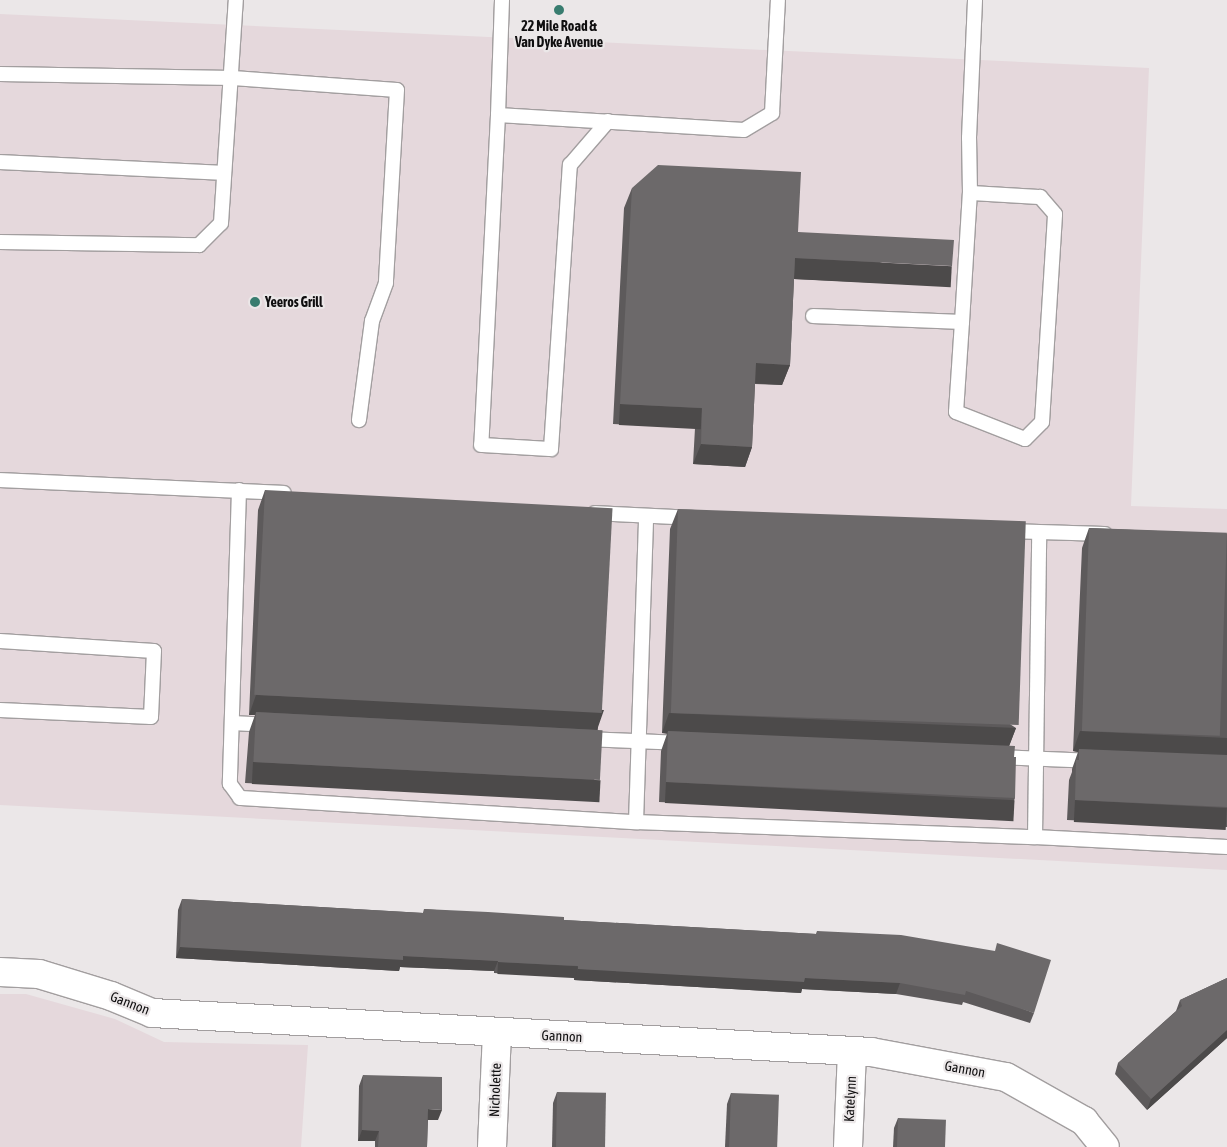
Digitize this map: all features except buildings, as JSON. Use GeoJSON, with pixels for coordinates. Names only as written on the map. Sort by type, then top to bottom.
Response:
{"type":"FeatureCollection","features":[{"type":"Feature","properties":{"kind":"street","name":"Gannon"},"geometry":{"type":"LineString","coordinates":[[0,972],[39,974],[111,996],[152,1013],[871,1052],[1006,1077],[1084,1121],[1105,1147]]}},
{"type":"Feature","properties":{"kind":"street","name":"Nicholette"},"geometry":{"type":"LineString","coordinates":[[492,1147],[497,1033]]}},
{"type":"Feature","properties":{"kind":"street","name":"Katelynn"},"geometry":{"type":"LineString","coordinates":[[848,1147],[852,1052]]}},
{"type":"Feature","properties":{"kind":"lane"},"geometry":{"type":"LineString","coordinates":[[0,242],[199,244],[221,223],[236,0]]}},
{"type":"Feature","properties":{"kind":"lane"},"geometry":{"type":"LineString","coordinates":[[502,0],[481,445],[551,448],[570,166],[608,122]]}},
{"type":"Feature","properties":{"kind":"lane"},"geometry":{"type":"LineString","coordinates":[[498,115],[744,130],[772,114],[778,0]]}},
{"type":"Feature","properties":{"kind":"lane"},"geometry":{"type":"LineString","coordinates":[[970,193],[1040,197],[1055,214],[1042,422],[1025,439],[956,412],[970,193],[969,138],[975,0]]}},
{"type":"Feature","properties":{"kind":"lane"},"geometry":{"type":"LineString","coordinates":[[0,74],[232,78],[398,90],[386,283],[372,321],[359,420]]}},
{"type":"Feature","properties":{"kind":"lane"},"geometry":{"type":"LineString","coordinates":[[0,162],[224,173]]}},
{"type":"Feature","properties":{"kind":"lane"},"geometry":{"type":"LineString","coordinates":[[813,316],[962,322]]}},
{"type":"Feature","properties":{"kind":"lane"},"geometry":{"type":"LineString","coordinates":[[0,480],[301,494]]}},
{"type":"Feature","properties":{"kind":"lane"},"geometry":{"type":"LineString","coordinates":[[239,490],[230,784],[240,798],[636,822],[1035,837],[1227,847]]}},
{"type":"Feature","properties":{"kind":"lane"},"geometry":{"type":"LineString","coordinates":[[577,512],[705,519]]}},
{"type":"Feature","properties":{"kind":"lane"},"geometry":{"type":"LineString","coordinates":[[636,822],[646,516]]}},
{"type":"Feature","properties":{"kind":"lane"},"geometry":{"type":"LineString","coordinates":[[990,531],[1118,534]]}},
{"type":"Feature","properties":{"kind":"lane"},"geometry":{"type":"LineString","coordinates":[[1035,837],[1039,533]]}},
{"type":"Feature","properties":{"kind":"lane"},"geometry":{"type":"LineString","coordinates":[[0,641],[154,651],[151,717],[0,710]]}},
{"type":"Feature","properties":{"kind":"lane"},"geometry":{"type":"LineString","coordinates":[[232,723],[282,725]]}},
{"type":"Feature","properties":{"kind":"lane"},"geometry":{"type":"LineString","coordinates":[[569,738],[698,744]]}},
{"type":"Feature","properties":{"kind":"lane"},"geometry":{"type":"LineString","coordinates":[[986,756],[1112,762]]}},
{"type":"Feature","properties":{"kind":"shaded area"},"geometry":{"type":"Polygon","coordinates":[[[0,14],[1149,68],[1131,506],[1227,509],[1227,870],[0,805],[0,14]]]}},
{"type":"Feature","properties":{"kind":"shaded area"},"geometry":{"type":"Polygon","coordinates":[[[0,994],[26,994],[115,1019],[164,1042],[308,1045],[301,1147],[0,1147],[0,994]]]}},
{"type":"Feature","properties":{"kind":"place","name":"22 Mile Road & Van Dyke Avenue"},"geometry":{"type":"Point","coordinates":[559,10]}},
{"type":"Feature","properties":{"kind":"place","name":"Yeeros Grill"},"geometry":{"type":"Point","coordinates":[255,302]}}]}
